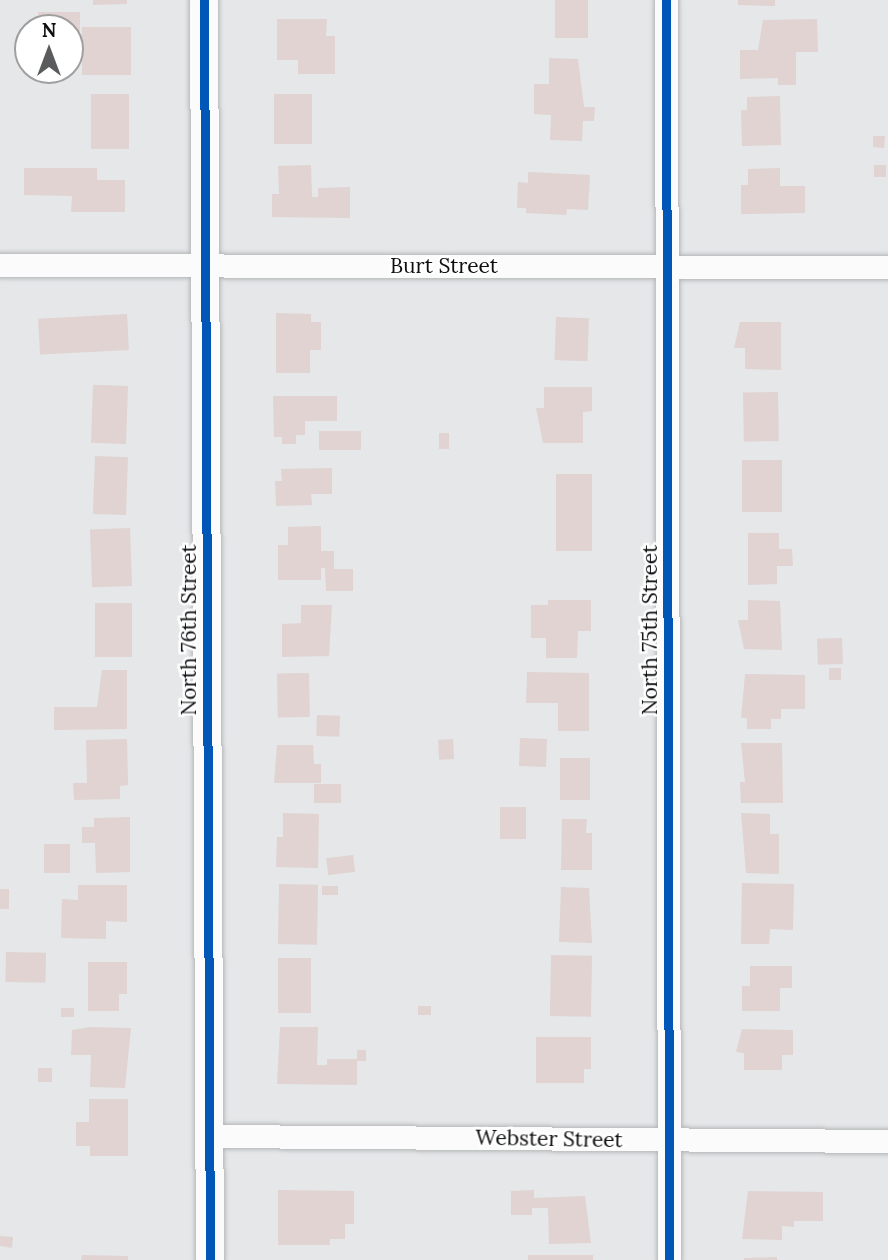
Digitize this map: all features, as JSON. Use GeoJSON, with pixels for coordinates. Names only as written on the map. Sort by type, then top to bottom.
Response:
{"type":"FeatureCollection","features":[{"type":"Feature","properties":{"kind":"street","name":"North 76th Street"},"geometry":{"type":"LineString","coordinates":[[204,0],[211,1260]]}},
{"type":"Feature","properties":{"kind":"street","name":"North 75th Street"},"geometry":{"type":"LineString","coordinates":[[666,0],[669,1260]]}},
{"type":"Feature","properties":{"kind":"street","name":"Burt Street"},"geometry":{"type":"LineString","coordinates":[[0,265],[888,267]]}},
{"type":"Feature","properties":{"kind":"street","name":"Webster Street"},"geometry":{"type":"LineString","coordinates":[[210,1136],[888,1141]]}},
{"type":"Feature","properties":{"kind":"building"},"geometry":{"type":"Polygon","coordinates":[[[93,0],[127,0],[127,4],[93,5],[93,0]]]}},
{"type":"Feature","properties":{"kind":"building"},"geometry":{"type":"Polygon","coordinates":[[[555,0],[588,0],[588,38],[555,38],[555,0]]]}},
{"type":"Feature","properties":{"kind":"building"},"geometry":{"type":"Polygon","coordinates":[[[738,0],[775,0],[775,6],[738,5],[738,0]]]}},
{"type":"Feature","properties":{"kind":"building"},"geometry":{"type":"Polygon","coordinates":[[[38,12],[80,12],[80,14],[38,12]]]}},
{"type":"Feature","properties":{"kind":"building"},"geometry":{"type":"Polygon","coordinates":[[[277,19],[327,19],[326,36],[335,36],[335,74],[298,74],[298,60],[277,60],[277,19]]]}},
{"type":"Feature","properties":{"kind":"building"},"geometry":{"type":"Polygon","coordinates":[[[817,19],[818,52],[796,52],[796,85],[778,85],[778,78],[740,79],[740,50],[758,50],[763,20],[817,19]]]}},
{"type":"Feature","properties":{"kind":"building"},"geometry":{"type":"Polygon","coordinates":[[[84,27],[131,27],[131,75],[84,75],[84,27]]]}},
{"type":"Feature","properties":{"kind":"building"},"geometry":{"type":"Polygon","coordinates":[[[549,58],[578,59],[584,107],[595,107],[594,121],[583,121],[582,141],[550,140],[551,115],[534,114],[534,84],[549,84],[549,58]]]}},
{"type":"Feature","properties":{"kind":"building"},"geometry":{"type":"Polygon","coordinates":[[[91,94],[129,94],[129,149],[91,149],[91,94]]]}},
{"type":"Feature","properties":{"kind":"building"},"geometry":{"type":"Polygon","coordinates":[[[274,94],[312,94],[312,144],[274,144],[274,94]]]}},
{"type":"Feature","properties":{"kind":"building"},"geometry":{"type":"Polygon","coordinates":[[[780,96],[781,145],[742,146],[741,110],[747,110],[747,97],[780,96]]]}},
{"type":"Feature","properties":{"kind":"building"},"geometry":{"type":"Polygon","coordinates":[[[873,136],[885,136],[884,148],[873,147],[873,136]]]}},
{"type":"Feature","properties":{"kind":"building"},"geometry":{"type":"Polygon","coordinates":[[[311,165],[312,197],[318,197],[318,188],[350,187],[350,218],[272,217],[272,194],[279,194],[278,166],[311,165]]]}},
{"type":"Feature","properties":{"kind":"building"},"geometry":{"type":"Polygon","coordinates":[[[874,165],[886,165],[886,177],[874,177],[874,165]]]}},
{"type":"Feature","properties":{"kind":"building"},"geometry":{"type":"Polygon","coordinates":[[[24,168],[97,168],[97,180],[125,180],[125,212],[71,212],[72,196],[24,195],[24,168]]]}},
{"type":"Feature","properties":{"kind":"building"},"geometry":{"type":"Polygon","coordinates":[[[780,168],[780,186],[805,186],[805,213],[741,214],[741,185],[748,185],[748,169],[780,168]]]}},
{"type":"Feature","properties":{"kind":"building"},"geometry":{"type":"Polygon","coordinates":[[[528,172],[590,175],[588,210],[567,209],[566,215],[526,213],[526,208],[517,208],[518,182],[528,183],[528,172]]]}},
{"type":"Feature","properties":{"kind":"building"},"geometry":{"type":"Polygon","coordinates":[[[276,313],[311,314],[311,322],[321,322],[321,350],[310,350],[310,373],[276,373],[276,313]]]}},
{"type":"Feature","properties":{"kind":"building"},"geometry":{"type":"Polygon","coordinates":[[[127,314],[129,350],[40,355],[38,319],[127,314]]]}},
{"type":"Feature","properties":{"kind":"building"},"geometry":{"type":"Polygon","coordinates":[[[556,317],[589,318],[587,361],[554,360],[556,317]]]}},
{"type":"Feature","properties":{"kind":"building"},"geometry":{"type":"Polygon","coordinates":[[[740,322],[781,322],[781,370],[745,369],[745,348],[734,348],[740,322]]]}},
{"type":"Feature","properties":{"kind":"building"},"geometry":{"type":"Polygon","coordinates":[[[93,385],[128,386],[126,444],[91,443],[93,385]]]}},
{"type":"Feature","properties":{"kind":"building"},"geometry":{"type":"Polygon","coordinates":[[[544,387],[592,387],[592,411],[583,412],[583,443],[543,443],[536,408],[544,408],[544,387]]]}},
{"type":"Feature","properties":{"kind":"building"},"geometry":{"type":"Polygon","coordinates":[[[778,392],[779,441],[744,442],[743,393],[778,392]]]}},
{"type":"Feature","properties":{"kind":"building"},"geometry":{"type":"Polygon","coordinates":[[[273,396],[337,396],[337,421],[305,421],[305,435],[296,435],[296,444],[282,444],[282,437],[274,437],[273,396]]]}},
{"type":"Feature","properties":{"kind":"building"},"geometry":{"type":"Polygon","coordinates":[[[319,431],[361,431],[361,450],[319,450],[319,431]]]}},
{"type":"Feature","properties":{"kind":"building"},"geometry":{"type":"Polygon","coordinates":[[[439,433],[449,433],[449,449],[439,449],[439,433]]]}},
{"type":"Feature","properties":{"kind":"building"},"geometry":{"type":"Polygon","coordinates":[[[95,456],[128,457],[126,515],[93,514],[95,456]]]}},
{"type":"Feature","properties":{"kind":"building"},"geometry":{"type":"Polygon","coordinates":[[[742,460],[782,460],[782,512],[742,512],[742,460]]]}},
{"type":"Feature","properties":{"kind":"building"},"geometry":{"type":"Polygon","coordinates":[[[332,468],[332,494],[311,494],[312,505],[276,506],[275,481],[282,481],[281,469],[332,468]]]}},
{"type":"Feature","properties":{"kind":"building"},"geometry":{"type":"Polygon","coordinates":[[[556,474],[592,474],[592,551],[556,551],[556,474]]]}},
{"type":"Feature","properties":{"kind":"building"},"geometry":{"type":"Polygon","coordinates":[[[321,526],[321,551],[334,551],[334,569],[353,569],[353,591],[326,591],[325,568],[321,568],[321,580],[278,580],[278,545],[288,545],[288,527],[321,526]]]}},
{"type":"Feature","properties":{"kind":"building"},"geometry":{"type":"Polygon","coordinates":[[[130,528],[132,586],[92,587],[90,529],[130,528]]]}},
{"type":"Feature","properties":{"kind":"building"},"geometry":{"type":"Polygon","coordinates":[[[748,533],[779,533],[779,549],[792,549],[793,566],[777,566],[777,584],[748,585],[748,533]]]}},
{"type":"Feature","properties":{"kind":"building"},"geometry":{"type":"Polygon","coordinates":[[[548,600],[591,600],[591,631],[578,631],[577,658],[546,658],[546,638],[531,638],[531,605],[548,605],[548,600]]]}},
{"type":"Feature","properties":{"kind":"building"},"geometry":{"type":"Polygon","coordinates":[[[748,600],[780,601],[782,650],[744,649],[738,620],[748,620],[748,600]]]}},
{"type":"Feature","properties":{"kind":"building"},"geometry":{"type":"Polygon","coordinates":[[[95,603],[132,603],[132,657],[95,657],[95,603]]]}},
{"type":"Feature","properties":{"kind":"building"},"geometry":{"type":"Polygon","coordinates":[[[301,605],[332,605],[329,656],[282,657],[282,624],[301,623],[301,605]]]}},
{"type":"Feature","properties":{"kind":"building"},"geometry":{"type":"Polygon","coordinates":[[[842,638],[843,664],[818,665],[817,639],[842,638]]]}},
{"type":"Feature","properties":{"kind":"building"},"geometry":{"type":"Polygon","coordinates":[[[829,668],[841,668],[841,680],[829,680],[829,668]]]}},
{"type":"Feature","properties":{"kind":"building"},"geometry":{"type":"Polygon","coordinates":[[[102,670],[127,670],[127,729],[54,730],[54,707],[97,707],[102,670]]]}},
{"type":"Feature","properties":{"kind":"building"},"geometry":{"type":"Polygon","coordinates":[[[527,672],[589,673],[589,731],[558,731],[558,703],[526,703],[527,672]]]}},
{"type":"Feature","properties":{"kind":"building"},"geometry":{"type":"Polygon","coordinates":[[[309,673],[310,717],[278,718],[277,674],[309,673]]]}},
{"type":"Feature","properties":{"kind":"building"},"geometry":{"type":"Polygon","coordinates":[[[745,674],[805,675],[805,709],[781,709],[781,719],[771,719],[771,729],[747,729],[747,718],[741,718],[745,674]]]}},
{"type":"Feature","properties":{"kind":"building"},"geometry":{"type":"Polygon","coordinates":[[[317,715],[340,716],[339,737],[316,736],[317,715]]]}},
{"type":"Feature","properties":{"kind":"building"},"geometry":{"type":"Polygon","coordinates":[[[520,738],[547,739],[546,767],[519,766],[520,738]]]}},
{"type":"Feature","properties":{"kind":"building"},"geometry":{"type":"Polygon","coordinates":[[[127,739],[128,785],[120,786],[120,799],[74,800],[73,783],[87,783],[86,740],[127,739]]]}},
{"type":"Feature","properties":{"kind":"building"},"geometry":{"type":"Polygon","coordinates":[[[453,739],[454,759],[439,760],[438,740],[453,739]]]}},
{"type":"Feature","properties":{"kind":"building"},"geometry":{"type":"Polygon","coordinates":[[[741,743],[782,743],[783,803],[741,803],[740,782],[745,782],[741,743]]]}},
{"type":"Feature","properties":{"kind":"building"},"geometry":{"type":"Polygon","coordinates":[[[277,745],[313,745],[314,764],[321,764],[321,783],[274,783],[277,745]]]}},
{"type":"Feature","properties":{"kind":"building"},"geometry":{"type":"Polygon","coordinates":[[[560,758],[590,758],[590,800],[560,800],[560,758]]]}},
{"type":"Feature","properties":{"kind":"building"},"geometry":{"type":"Polygon","coordinates":[[[314,784],[341,784],[341,803],[314,803],[314,784]]]}},
{"type":"Feature","properties":{"kind":"building"},"geometry":{"type":"Polygon","coordinates":[[[500,807],[526,807],[526,839],[500,839],[500,807]]]}},
{"type":"Feature","properties":{"kind":"building"},"geometry":{"type":"Polygon","coordinates":[[[283,813],[319,814],[318,868],[276,867],[277,837],[283,837],[283,813]]]}},
{"type":"Feature","properties":{"kind":"building"},"geometry":{"type":"Polygon","coordinates":[[[741,813],[770,814],[770,834],[779,834],[779,874],[746,873],[741,813]]]}},
{"type":"Feature","properties":{"kind":"building"},"geometry":{"type":"Polygon","coordinates":[[[130,817],[130,872],[96,873],[95,843],[82,843],[82,827],[94,827],[94,818],[130,817]]]}},
{"type":"Feature","properties":{"kind":"building"},"geometry":{"type":"Polygon","coordinates":[[[562,819],[587,819],[586,833],[592,833],[592,870],[561,870],[562,819]]]}},
{"type":"Feature","properties":{"kind":"building"},"geometry":{"type":"Polygon","coordinates":[[[44,844],[70,844],[70,873],[44,873],[44,844]]]}},
{"type":"Feature","properties":{"kind":"building"},"geometry":{"type":"Polygon","coordinates":[[[353,855],[355,872],[328,875],[326,858],[353,855]]]}},
{"type":"Feature","properties":{"kind":"building"},"geometry":{"type":"Polygon","coordinates":[[[742,883],[794,884],[793,930],[770,929],[769,944],[741,944],[742,883]]]}},
{"type":"Feature","properties":{"kind":"building"},"geometry":{"type":"Polygon","coordinates":[[[279,884],[318,885],[317,945],[278,944],[279,884]]]}},
{"type":"Feature","properties":{"kind":"building"},"geometry":{"type":"Polygon","coordinates":[[[78,885],[127,885],[127,922],[106,921],[106,939],[61,938],[62,899],[78,900],[78,885]]]}},
{"type":"Feature","properties":{"kind":"building"},"geometry":{"type":"Polygon","coordinates":[[[322,886],[338,886],[338,895],[322,895],[322,886]]]}},
{"type":"Feature","properties":{"kind":"building"},"geometry":{"type":"Polygon","coordinates":[[[561,887],[589,888],[592,943],[559,942],[561,887]]]}},
{"type":"Feature","properties":{"kind":"building"},"geometry":{"type":"Polygon","coordinates":[[[0,889],[9,889],[9,909],[0,909],[0,889]]]}},
{"type":"Feature","properties":{"kind":"building"},"geometry":{"type":"Polygon","coordinates":[[[6,952],[46,953],[45,983],[5,982],[6,952]]]}},
{"type":"Feature","properties":{"kind":"building"},"geometry":{"type":"Polygon","coordinates":[[[551,955],[592,956],[591,1017],[550,1016],[551,955]]]}},
{"type":"Feature","properties":{"kind":"building"},"geometry":{"type":"Polygon","coordinates":[[[278,958],[311,958],[311,1013],[278,1013],[278,958]]]}},
{"type":"Feature","properties":{"kind":"building"},"geometry":{"type":"Polygon","coordinates":[[[88,962],[127,962],[127,994],[119,994],[119,1011],[88,1011],[88,962]]]}},
{"type":"Feature","properties":{"kind":"building"},"geometry":{"type":"Polygon","coordinates":[[[750,966],[792,966],[792,988],[780,988],[780,1011],[742,1011],[742,986],[750,986],[750,966]]]}},
{"type":"Feature","properties":{"kind":"building"},"geometry":{"type":"Polygon","coordinates":[[[418,1006],[431,1006],[431,1015],[418,1015],[418,1006]]]}},
{"type":"Feature","properties":{"kind":"building"},"geometry":{"type":"Polygon","coordinates":[[[61,1008],[74,1008],[74,1017],[61,1017],[61,1008]]]}},
{"type":"Feature","properties":{"kind":"building"},"geometry":{"type":"Polygon","coordinates":[[[90,1027],[131,1028],[125,1088],[90,1087],[91,1055],[71,1055],[72,1030],[90,1027]]]}},
{"type":"Feature","properties":{"kind":"building"},"geometry":{"type":"Polygon","coordinates":[[[280,1027],[318,1027],[317,1065],[327,1065],[327,1059],[357,1059],[357,1085],[277,1084],[280,1027]]]}},
{"type":"Feature","properties":{"kind":"building"},"geometry":{"type":"Polygon","coordinates":[[[742,1029],[793,1030],[793,1055],[782,1055],[782,1070],[744,1070],[744,1053],[736,1052],[742,1029]]]}},
{"type":"Feature","properties":{"kind":"building"},"geometry":{"type":"Polygon","coordinates":[[[536,1037],[591,1037],[591,1069],[584,1069],[584,1083],[536,1083],[536,1037]]]}},
{"type":"Feature","properties":{"kind":"building"},"geometry":{"type":"Polygon","coordinates":[[[357,1050],[366,1050],[366,1061],[357,1061],[357,1050]]]}},
{"type":"Feature","properties":{"kind":"building"},"geometry":{"type":"Polygon","coordinates":[[[38,1068],[52,1068],[52,1082],[38,1082],[38,1068]]]}},
{"type":"Feature","properties":{"kind":"building"},"geometry":{"type":"Polygon","coordinates":[[[89,1099],[128,1099],[128,1156],[90,1156],[90,1146],[76,1146],[76,1122],[89,1122],[89,1099]]]}},
{"type":"Feature","properties":{"kind":"building"},"geometry":{"type":"Polygon","coordinates":[[[278,1190],[354,1191],[354,1224],[345,1224],[345,1239],[330,1239],[330,1245],[278,1245],[278,1190]]]}},
{"type":"Feature","properties":{"kind":"building"},"geometry":{"type":"Polygon","coordinates":[[[534,1190],[534,1198],[585,1196],[591,1243],[549,1244],[548,1208],[532,1208],[532,1215],[511,1215],[511,1191],[534,1190]]]}},
{"type":"Feature","properties":{"kind":"building"},"geometry":{"type":"Polygon","coordinates":[[[748,1191],[823,1192],[823,1221],[794,1221],[794,1227],[782,1226],[782,1240],[742,1239],[748,1191]]]}},
{"type":"Feature","properties":{"kind":"building"},"geometry":{"type":"Polygon","coordinates":[[[0,1236],[13,1237],[12,1248],[0,1246],[0,1236]]]}},
{"type":"Feature","properties":{"kind":"building"},"geometry":{"type":"Polygon","coordinates":[[[82,1255],[128,1256],[128,1260],[81,1260],[82,1255]]]}},
{"type":"Feature","properties":{"kind":"building"},"geometry":{"type":"Polygon","coordinates":[[[528,1255],[593,1255],[593,1260],[528,1260],[528,1255]]]}},
{"type":"Feature","properties":{"kind":"building"},"geometry":{"type":"Polygon","coordinates":[[[777,1257],[777,1260],[744,1260],[744,1258],[777,1257]]]}},
{"type":"Feature","properties":{"kind":"cycle path"},"geometry":{"type":"LineString","coordinates":[[204,0],[210,1260]]}},
{"type":"Feature","properties":{"kind":"cycle path"},"geometry":{"type":"LineString","coordinates":[[666,0],[669,1260]]}}]}
